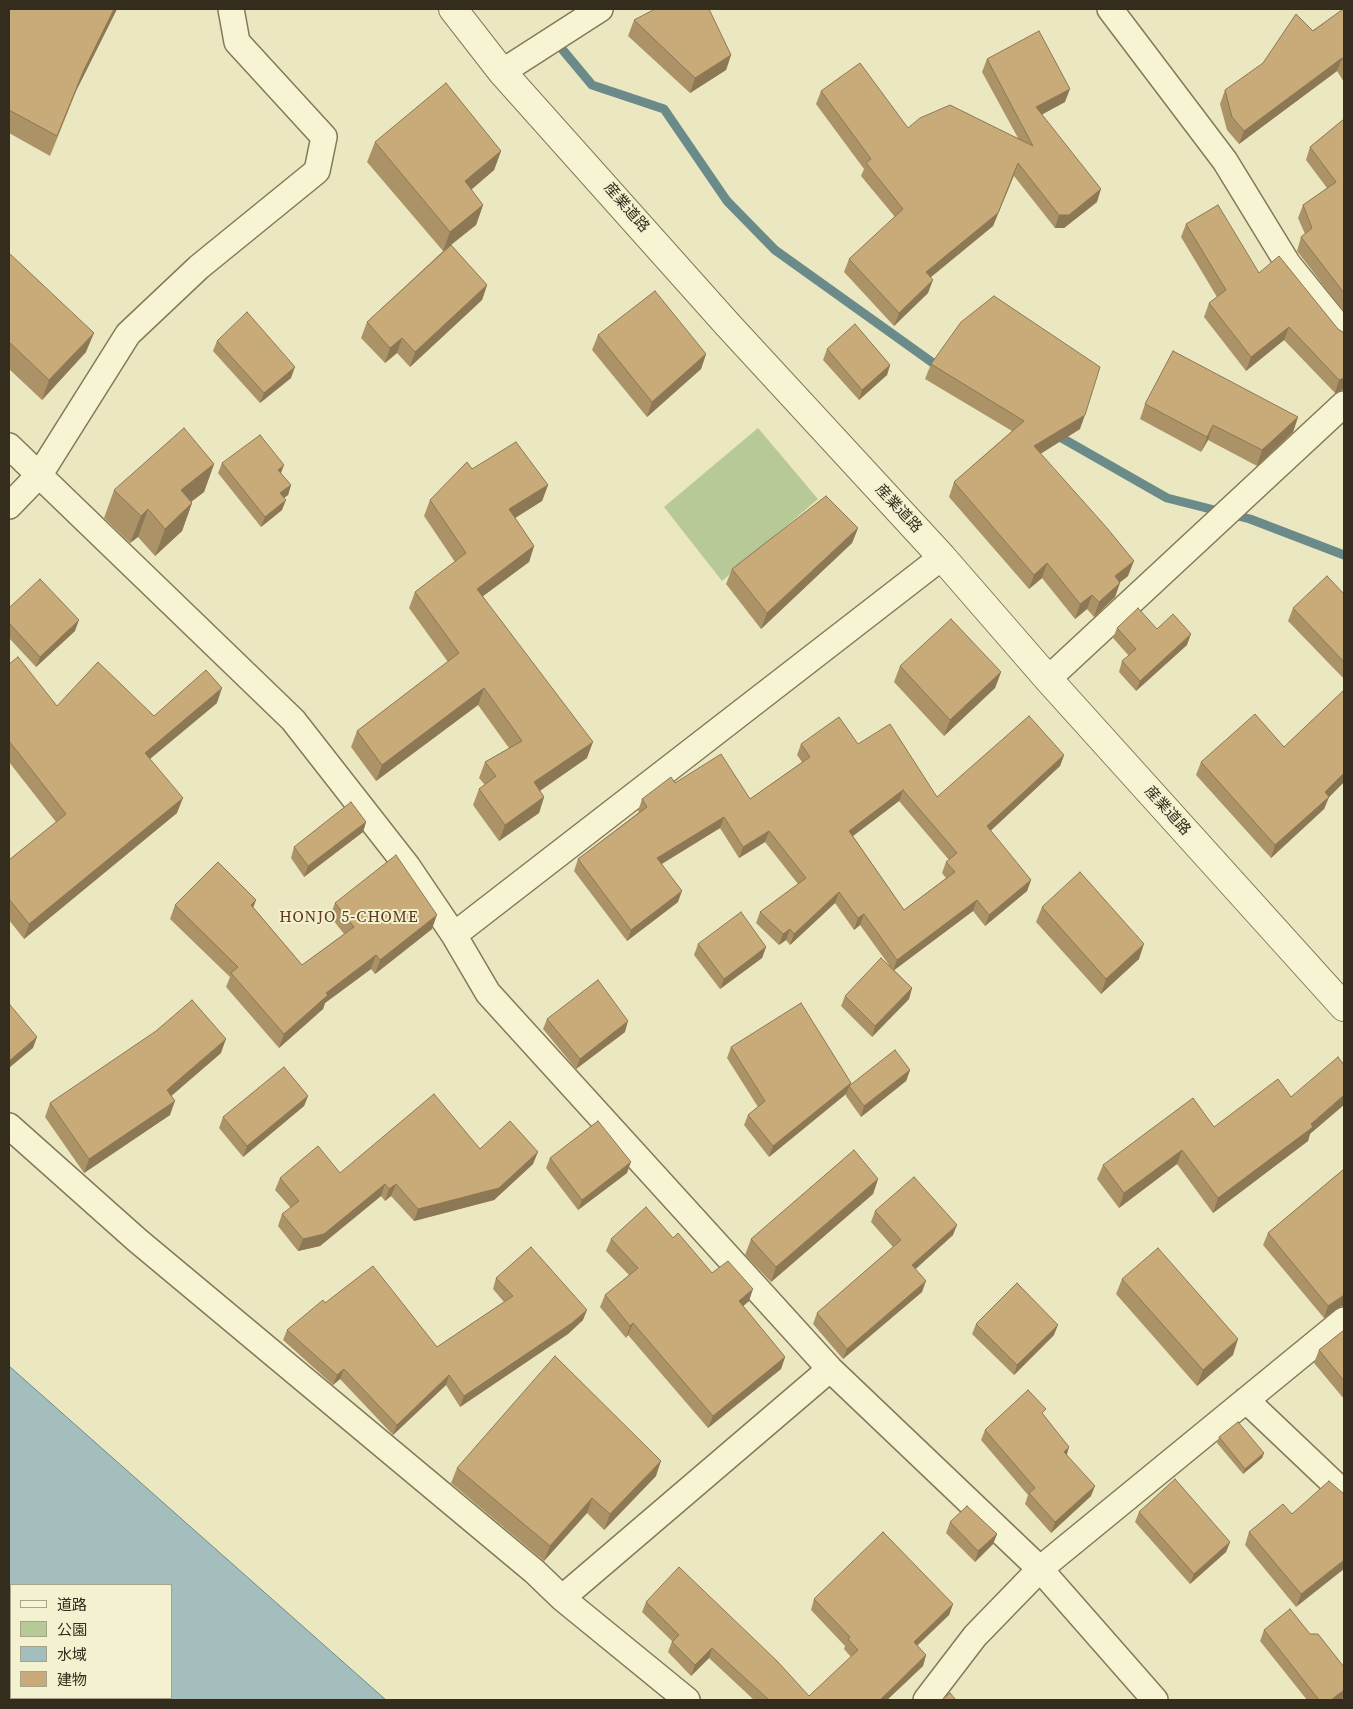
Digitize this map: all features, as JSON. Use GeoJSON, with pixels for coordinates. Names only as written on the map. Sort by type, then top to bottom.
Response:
{"type":"FeatureCollection","features":[{"type":"Feature","properties":{"kind":"street"},"geometry":{"type":"LineString","coordinates":[[9,506],[40,474],[128,334],[199,267],[317,171],[324,137],[237,42],[231,9]]}},
{"type":"Feature","properties":{"kind":"street","name":"産業道路"},"geometry":{"type":"LineString","coordinates":[[453,9],[502,72],[735,332],[942,557],[1048,679],[1344,1007]]}},
{"type":"Feature","properties":{"kind":"street"},"geometry":{"type":"LineString","coordinates":[[502,72],[600,9]]}},
{"type":"Feature","properties":{"kind":"street"},"geometry":{"type":"LineString","coordinates":[[1110,9],[1225,162],[1288,264],[1344,333]]}},
{"type":"Feature","properties":{"kind":"street"},"geometry":{"type":"LineString","coordinates":[[1048,679],[1344,404]]}},
{"type":"Feature","properties":{"kind":"street"},"geometry":{"type":"LineString","coordinates":[[9,446],[293,720],[408,867],[454,935],[488,993],[830,1370],[1040,1569],[1155,1700]]}},
{"type":"Feature","properties":{"kind":"street"},"geometry":{"type":"LineString","coordinates":[[454,935],[942,557]]}},
{"type":"Feature","properties":{"kind":"street"},"geometry":{"type":"LineString","coordinates":[[9,1126],[137,1240],[535,1572],[562,1598],[687,1700]]}},
{"type":"Feature","properties":{"kind":"street"},"geometry":{"type":"LineString","coordinates":[[926,1700],[975,1636],[1040,1569],[1344,1320]]}},
{"type":"Feature","properties":{"kind":"street"},"geometry":{"type":"LineString","coordinates":[[562,1598],[830,1370]]}},
{"type":"Feature","properties":{"kind":"street"},"geometry":{"type":"LineString","coordinates":[[1246,1400],[1344,1493]]}},
{"type":"Feature","properties":{"kind":"green space"},"geometry":{"type":"Polygon","coordinates":[[[758,428],[818,499],[722,581],[664,507],[758,428]]]}},
{"type":"Feature","properties":{"kind":"water"},"geometry":{"type":"Polygon","coordinates":[[[9,1366],[386,1700],[36,1699],[172,1699],[172,1584],[10,1584],[9,1676],[9,1366]]]}},
{"type":"Feature","properties":{"kind":"building"},"geometry":{"type":"Polygon","coordinates":[[[9,9],[114,9],[83,72],[57,136],[9,110],[9,9]]]}},
{"type":"Feature","properties":{"kind":"building"},"geometry":{"type":"Polygon","coordinates":[[[655,9],[709,9],[731,55],[695,78],[634,20],[655,9]]]}},
{"type":"Feature","properties":{"kind":"building"},"geometry":{"type":"Polygon","coordinates":[[[1343,9],[1344,62],[1342,58],[1244,131],[1232,117],[1225,90],[1263,63],[1296,14],[1313,31],[1343,9]]]}},
{"type":"Feature","properties":{"kind":"building"},"geometry":{"type":"Polygon","coordinates":[[[1039,31],[1070,89],[1036,107],[1101,189],[1069,215],[1059,215],[1018,163],[998,213],[926,272],[933,280],[899,313],[849,259],[903,209],[866,163],[871,159],[821,91],[860,63],[908,128],[920,118],[950,105],[1033,146],[987,59],[1039,31]]]}},
{"type":"Feature","properties":{"kind":"building"},"geometry":{"type":"Polygon","coordinates":[[[446,83],[501,151],[465,181],[483,205],[450,232],[375,142],[446,83]]]}},
{"type":"Feature","properties":{"kind":"building"},"geometry":{"type":"Polygon","coordinates":[[[1344,119],[1344,293],[1301,237],[1312,228],[1303,205],[1336,182],[1310,147],[1344,119]]]}},
{"type":"Feature","properties":{"kind":"building"},"geometry":{"type":"Polygon","coordinates":[[[1218,205],[1259,273],[1279,256],[1338,329],[1344,333],[1344,378],[1339,380],[1289,327],[1251,357],[1209,303],[1226,290],[1186,224],[1218,205]]]}},
{"type":"Feature","properties":{"kind":"building"},"geometry":{"type":"Polygon","coordinates":[[[451,245],[487,285],[415,352],[402,338],[390,348],[367,322],[451,245]]]}},
{"type":"Feature","properties":{"kind":"building"},"geometry":{"type":"Polygon","coordinates":[[[9,253],[94,333],[49,380],[9,342],[9,253]]]}},
{"type":"Feature","properties":{"kind":"building"},"geometry":{"type":"Polygon","coordinates":[[[655,291],[706,354],[652,402],[598,335],[655,291]]]}},
{"type":"Feature","properties":{"kind":"building"},"geometry":{"type":"Polygon","coordinates":[[[994,296],[1100,367],[1085,415],[1034,446],[1134,561],[1115,576],[1120,583],[1099,602],[1092,595],[1080,604],[1047,563],[1034,575],[954,482],[1024,421],[931,364],[961,322],[994,296]]]}},
{"type":"Feature","properties":{"kind":"building"},"geometry":{"type":"Polygon","coordinates":[[[247,312],[295,367],[264,393],[217,341],[247,312]]]}},
{"type":"Feature","properties":{"kind":"building"},"geometry":{"type":"Polygon","coordinates":[[[855,324],[890,365],[862,390],[827,349],[855,324]]]}},
{"type":"Feature","properties":{"kind":"building"},"geometry":{"type":"Polygon","coordinates":[[[1173,351],[1298,417],[1262,450],[1213,425],[1207,437],[1145,404],[1173,351]]]}},
{"type":"Feature","properties":{"kind":"building"},"geometry":{"type":"Polygon","coordinates":[[[184,428],[214,464],[181,490],[192,503],[165,529],[148,509],[141,516],[114,490],[184,428]]]}},
{"type":"Feature","properties":{"kind":"building"},"geometry":{"type":"Polygon","coordinates":[[[260,435],[284,465],[278,470],[291,485],[280,493],[286,500],[265,517],[222,463],[260,435]]]}},
{"type":"Feature","properties":{"kind":"building"},"geometry":{"type":"Polygon","coordinates":[[[516,442],[548,485],[509,509],[534,546],[477,589],[593,742],[534,782],[544,797],[505,825],[479,789],[496,776],[485,762],[522,741],[484,688],[382,765],[357,731],[459,653],[415,592],[466,553],[430,500],[467,462],[472,469],[516,442]]]}},
{"type":"Feature","properties":{"kind":"building"},"geometry":{"type":"Polygon","coordinates":[[[826,496],[858,528],[767,613],[732,569],[826,496]]]}},
{"type":"Feature","properties":{"kind":"building"},"geometry":{"type":"Polygon","coordinates":[[[1327,576],[1344,594],[1344,662],[1293,608],[1327,576]]]}},
{"type":"Feature","properties":{"kind":"building"},"geometry":{"type":"Polygon","coordinates":[[[40,579],[79,620],[40,657],[9,623],[9,608],[40,579]]]}},
{"type":"Feature","properties":{"kind":"building"},"geometry":{"type":"Polygon","coordinates":[[[1138,608],[1157,629],[1173,614],[1191,634],[1140,681],[1122,661],[1136,649],[1117,628],[1138,608]]]}},
{"type":"Feature","properties":{"kind":"building"},"geometry":{"type":"Polygon","coordinates":[[[951,619],[1001,672],[950,720],[900,666],[951,619]]]}},
{"type":"Feature","properties":{"kind":"building"},"geometry":{"type":"Polygon","coordinates":[[[18,657],[57,706],[98,662],[154,716],[206,670],[222,688],[145,753],[183,798],[29,924],[9,899],[9,860],[66,814],[9,741],[9,664],[18,657]]]}},
{"type":"Feature","properties":{"kind":"building"},"geometry":{"type":"Polygon","coordinates":[[[1344,690],[1344,773],[1325,792],[1329,797],[1275,845],[1201,762],[1255,714],[1284,747],[1344,690]]]}},
{"type":"Feature","properties":{"kind":"building"},"geometry":{"type":"Polygon","coordinates":[[[1029,716],[1064,755],[987,826],[1031,880],[989,915],[977,900],[897,960],[864,914],[858,918],[839,892],[794,934],[790,929],[783,934],[760,912],[806,878],[769,831],[743,847],[724,817],[657,858],[682,891],[631,930],[578,859],[647,807],[642,799],[671,777],[675,783],[721,754],[750,799],[810,757],[801,744],[839,717],[858,744],[890,724],[937,797],[1029,716]],[[903,790],[849,831],[904,910],[955,872],[946,862],[957,853],[903,790]]]}},
{"type":"Feature","properties":{"kind":"building"},"geometry":{"type":"Polygon","coordinates":[[[351,802],[366,822],[308,866],[294,847],[351,802]]]}},
{"type":"Feature","properties":{"kind":"building"},"geometry":{"type":"Polygon","coordinates":[[[396,855],[437,915],[380,960],[376,955],[326,993],[328,995],[284,1034],[231,973],[238,967],[175,905],[218,862],[256,900],[251,905],[302,965],[354,927],[335,903],[396,855]]]}},
{"type":"Feature","properties":{"kind":"building"},"geometry":{"type":"Polygon","coordinates":[[[1080,872],[1144,944],[1106,979],[1042,907],[1080,872]]]}},
{"type":"Feature","properties":{"kind":"building"},"geometry":{"type":"Polygon","coordinates":[[[741,912],[766,947],[724,979],[698,944],[741,912]]]}},
{"type":"Feature","properties":{"kind":"building"},"geometry":{"type":"Polygon","coordinates":[[[881,958],[912,988],[875,1026],[845,996],[881,958]]]}},
{"type":"Feature","properties":{"kind":"building"},"geometry":{"type":"Polygon","coordinates":[[[598,980],[628,1021],[580,1059],[547,1019],[598,980]]]}},
{"type":"Feature","properties":{"kind":"building"},"geometry":{"type":"Polygon","coordinates":[[[192,1000],[226,1039],[167,1090],[175,1101],[89,1159],[50,1103],[156,1031],[192,1000]]]}},
{"type":"Feature","properties":{"kind":"building"},"geometry":{"type":"Polygon","coordinates":[[[801,1003],[851,1083],[773,1146],[748,1115],[765,1101],[731,1047],[801,1003]]]}},
{"type":"Feature","properties":{"kind":"building"},"geometry":{"type":"Polygon","coordinates":[[[9,1006],[37,1037],[9,1061],[9,1006]]]}},
{"type":"Feature","properties":{"kind":"building"},"geometry":{"type":"Polygon","coordinates":[[[895,1050],[910,1070],[864,1106],[849,1086],[895,1050]]]}},
{"type":"Feature","properties":{"kind":"building"},"geometry":{"type":"Polygon","coordinates":[[[1338,1057],[1344,1065],[1344,1095],[1311,1124],[1313,1127],[1218,1198],[1182,1150],[1124,1193],[1103,1165],[1193,1098],[1214,1127],[1278,1079],[1291,1097],[1338,1057]]]}},
{"type":"Feature","properties":{"kind":"building"},"geometry":{"type":"Polygon","coordinates":[[[284,1067],[308,1096],[247,1146],[223,1117],[284,1067]]]}},
{"type":"Feature","properties":{"kind":"building"},"geometry":{"type":"Polygon","coordinates":[[[434,1094],[480,1149],[510,1121],[538,1152],[499,1188],[418,1209],[396,1184],[389,1189],[385,1184],[324,1234],[303,1239],[282,1214],[299,1201],[280,1178],[318,1146],[340,1173],[434,1094]]]}},
{"type":"Feature","properties":{"kind":"building"},"geometry":{"type":"Polygon","coordinates":[[[598,1121],[631,1162],[582,1200],[550,1158],[598,1121]]]}},
{"type":"Feature","properties":{"kind":"building"},"geometry":{"type":"Polygon","coordinates":[[[854,1150],[878,1179],[776,1267],[751,1239],[854,1150]]]}},
{"type":"Feature","properties":{"kind":"building"},"geometry":{"type":"Polygon","coordinates":[[[1344,1169],[1344,1295],[1328,1306],[1268,1233],[1344,1169]]]}},
{"type":"Feature","properties":{"kind":"building"},"geometry":{"type":"Polygon","coordinates":[[[914,1177],[957,1225],[912,1265],[926,1281],[847,1349],[817,1313],[901,1240],[875,1211],[914,1177]]]}},
{"type":"Feature","properties":{"kind":"building"},"geometry":{"type":"Polygon","coordinates":[[[646,1207],[673,1238],[678,1233],[712,1273],[728,1261],[753,1289],[739,1301],[785,1357],[713,1416],[633,1323],[630,1326],[605,1295],[638,1268],[611,1239],[646,1207]]]}},
{"type":"Feature","properties":{"kind":"building"},"geometry":{"type":"Polygon","coordinates":[[[531,1247],[587,1310],[572,1323],[464,1396],[449,1375],[397,1425],[344,1369],[337,1375],[287,1330],[323,1300],[325,1303],[373,1266],[437,1347],[513,1296],[496,1278],[531,1247]]]}},
{"type":"Feature","properties":{"kind":"building"},"geometry":{"type":"Polygon","coordinates":[[[1158,1248],[1238,1339],[1203,1370],[1122,1279],[1158,1248]]]}},
{"type":"Feature","properties":{"kind":"building"},"geometry":{"type":"Polygon","coordinates":[[[1017,1283],[1058,1325],[1017,1365],[976,1324],[1017,1283]]]}},
{"type":"Feature","properties":{"kind":"building"},"geometry":{"type":"Polygon","coordinates":[[[1344,1330],[1344,1381],[1319,1350],[1344,1330]]]}},
{"type":"Feature","properties":{"kind":"building"},"geometry":{"type":"Polygon","coordinates":[[[555,1356],[661,1461],[610,1514],[592,1498],[550,1546],[457,1468],[555,1356]]]}},
{"type":"Feature","properties":{"kind":"building"},"geometry":{"type":"Polygon","coordinates":[[[1028,1390],[1046,1409],[1042,1413],[1069,1447],[1064,1452],[1095,1486],[1055,1522],[1029,1493],[1035,1488],[985,1430],[1028,1390]]]}},
{"type":"Feature","properties":{"kind":"building"},"geometry":{"type":"Polygon","coordinates":[[[1238,1422],[1264,1453],[1245,1469],[1219,1437],[1238,1422]]]}},
{"type":"Feature","properties":{"kind":"building"},"geometry":{"type":"Polygon","coordinates":[[[1175,1479],[1230,1542],[1194,1574],[1139,1512],[1175,1479]]]}},
{"type":"Feature","properties":{"kind":"building"},"geometry":{"type":"Polygon","coordinates":[[[1329,1481],[1344,1494],[1344,1560],[1301,1594],[1249,1532],[1283,1504],[1292,1514],[1329,1481]]]}},
{"type":"Feature","properties":{"kind":"building"},"geometry":{"type":"Polygon","coordinates":[[[967,1506],[997,1534],[978,1551],[950,1522],[967,1506]]]}},
{"type":"Feature","properties":{"kind":"building"},"geometry":{"type":"Polygon","coordinates":[[[883,1532],[953,1604],[914,1642],[926,1655],[880,1700],[769,1700],[712,1648],[695,1665],[672,1642],[679,1635],[646,1602],[679,1567],[778,1662],[809,1696],[858,1650],[848,1639],[850,1637],[814,1599],[883,1532]]]}},
{"type":"Feature","properties":{"kind":"building"},"geometry":{"type":"Polygon","coordinates":[[[1290,1609],[1310,1634],[1318,1634],[1344,1667],[1344,1690],[1331,1700],[1319,1700],[1264,1630],[1290,1609]]]}},
{"type":"Feature","properties":{"kind":"building"},"geometry":{"type":"Polygon","coordinates":[[[950,1693],[956,1700],[942,1700],[950,1693]]]}},
{"type":"Feature","properties":{"kind":"waterway"},"geometry":{"type":"LineString","coordinates":[[562,49],[592,85],[664,109],[727,201],[775,250],[940,368]]}},
{"type":"Feature","properties":{"kind":"waterway"},"geometry":{"type":"LineString","coordinates":[[1053,433],[1167,498],[1250,519],[1344,555]]}},
{"type":"Feature","properties":{"kind":"district","name":"HONJO 5-CHOME"},"geometry":{"type":"Point","coordinates":[349,918]}}]}
